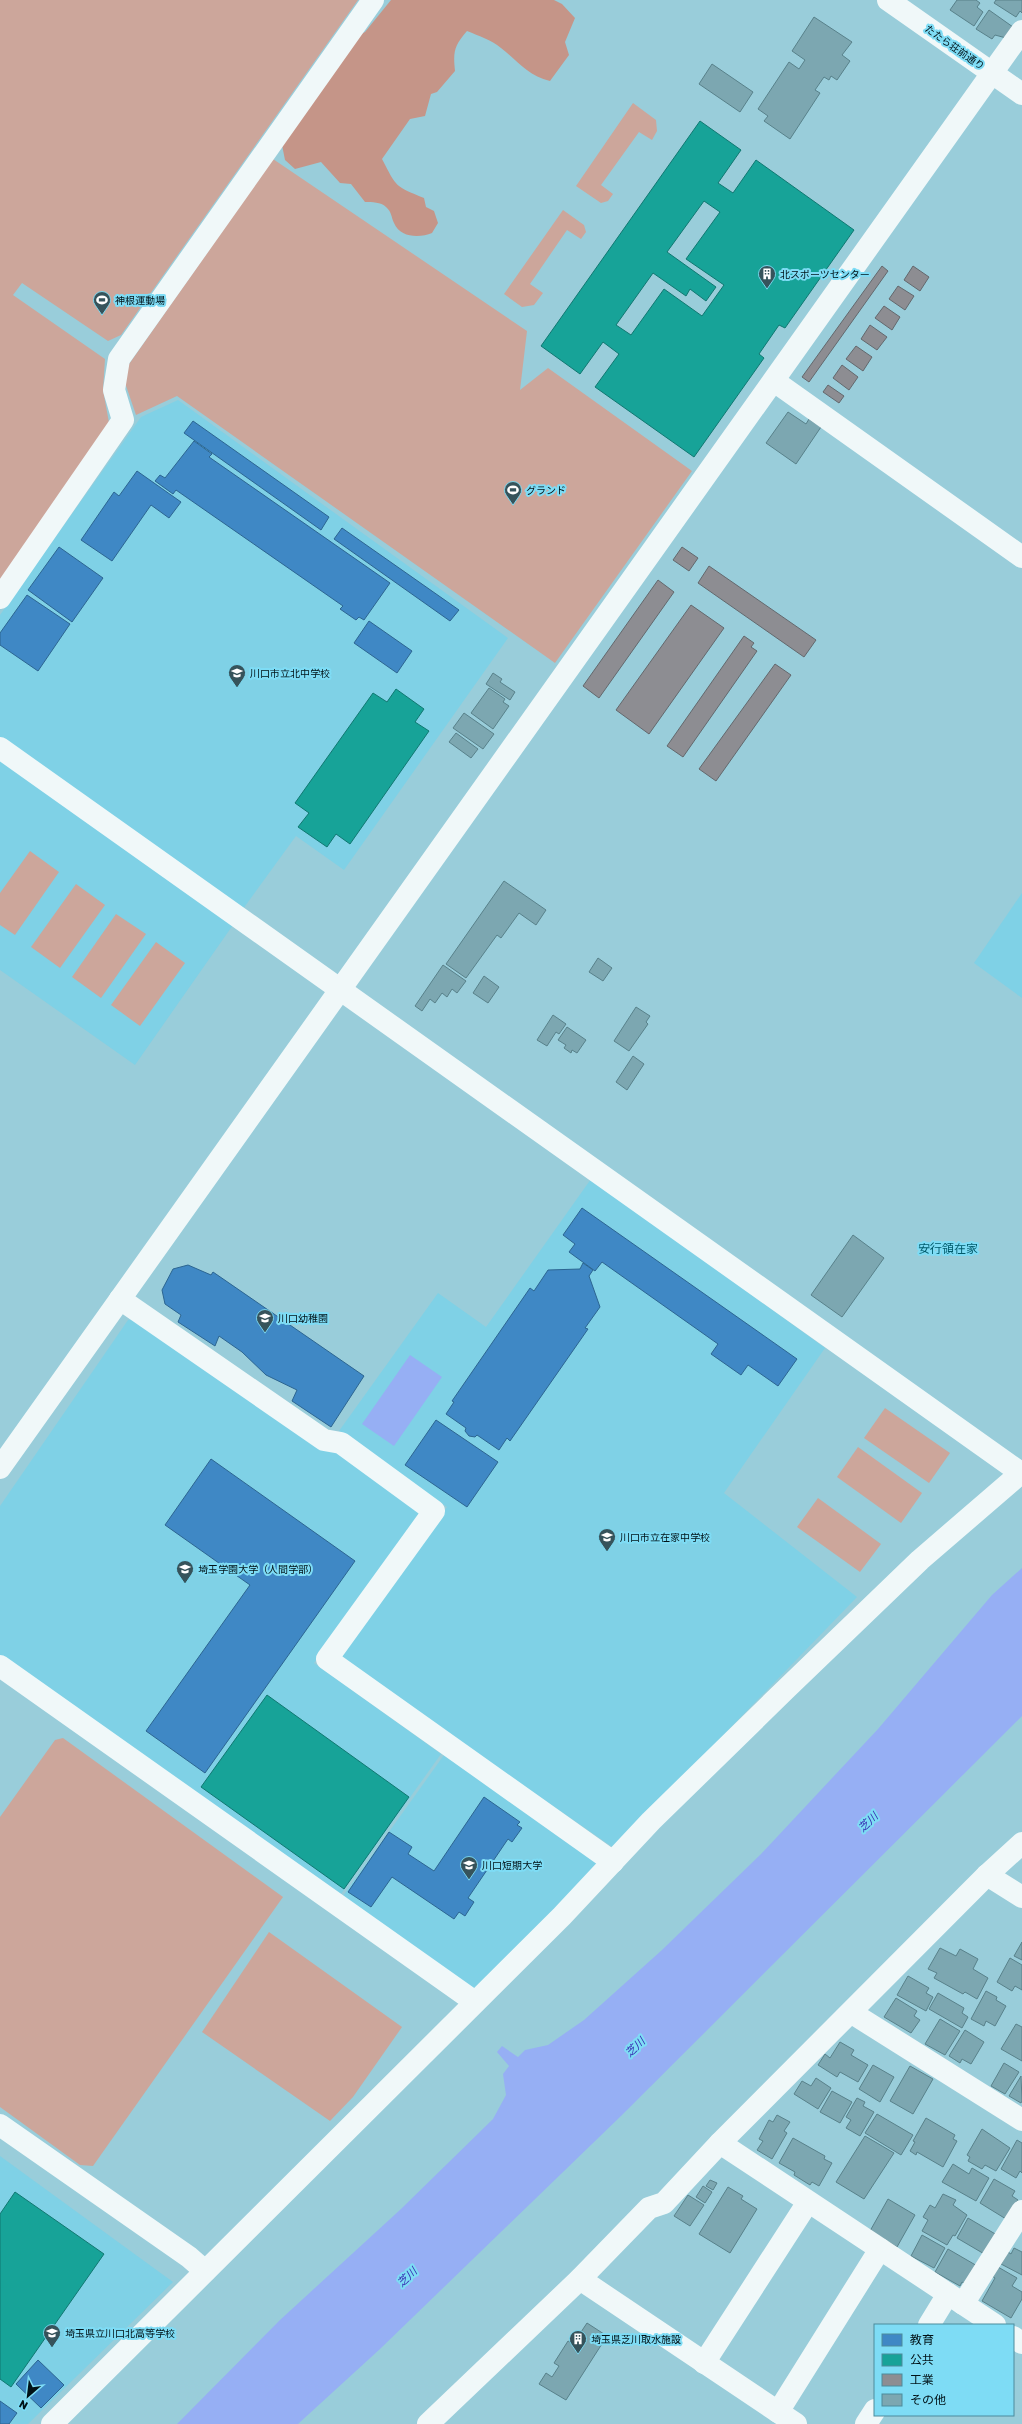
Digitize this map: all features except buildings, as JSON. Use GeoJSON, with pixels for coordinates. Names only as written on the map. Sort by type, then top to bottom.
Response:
{"type":"FeatureCollection","features":[{"type":"Feature","properties":{"kind":"street"},"geometry":{"type":"LineString","coordinates":[[0,598],[123,420],[114,390],[119,359],[373,0]]}},
{"type":"Feature","properties":{"kind":"street","name":"たたら荘前通り"},"geometry":{"type":"LineString","coordinates":[[888,0],[1022,94]]}},
{"type":"Feature","properties":{"kind":"street"},"geometry":{"type":"LineString","coordinates":[[0,1468],[1022,31]]}},
{"type":"Feature","properties":{"kind":"street"},"geometry":{"type":"LineString","coordinates":[[774,381],[1022,557]]}},
{"type":"Feature","properties":{"kind":"street"},"geometry":{"type":"LineString","coordinates":[[0,748],[341,988],[1021,1473],[920,1560],[651,1821],[562,1916],[52,2424]]}},
{"type":"Feature","properties":{"kind":"street"},"geometry":{"type":"LineString","coordinates":[[120,1299],[324,1440],[341,1444],[434,1511],[327,1659],[613,1862]]}},
{"type":"Feature","properties":{"kind":"street"},"geometry":{"type":"LineString","coordinates":[[0,1666],[475,2002]]}},
{"type":"Feature","properties":{"kind":"street"},"geometry":{"type":"LineString","coordinates":[[428,2424],[580,2280],[649,2208],[664,2203],[720,2143],[852,2013],[987,1875],[1022,1843]]}},
{"type":"Feature","properties":{"kind":"street"},"geometry":{"type":"LineString","coordinates":[[987,1875],[1022,1897]]}},
{"type":"Feature","properties":{"kind":"street"},"geometry":{"type":"LineString","coordinates":[[852,2013],[1022,2120]]}},
{"type":"Feature","properties":{"kind":"street"},"geometry":{"type":"LineString","coordinates":[[0,2125],[190,2257],[205,2271]]}},
{"type":"Feature","properties":{"kind":"street"},"geometry":{"type":"LineString","coordinates":[[720,2143],[993,2324]]}},
{"type":"Feature","properties":{"kind":"street"},"geometry":{"type":"LineString","coordinates":[[704,2363],[808,2202]]}},
{"type":"Feature","properties":{"kind":"street"},"geometry":{"type":"LineString","coordinates":[[929,2324],[955,2299],[1022,2211]]}},
{"type":"Feature","properties":{"kind":"street"},"geometry":{"type":"LineString","coordinates":[[778,2412],[880,2249]]}},
{"type":"Feature","properties":{"kind":"street"},"geometry":{"type":"LineString","coordinates":[[580,2280],[796,2424]]}},
{"type":"Feature","properties":{"kind":"street"},"geometry":{"type":"LineString","coordinates":[[866,2424],[874,2412]]}},
{"type":"Feature","properties":{"kind":"shaded area","name":"神根運動場"},"geometry":{"type":"Polygon","coordinates":[[[0,0],[358,0],[121,335],[108,341],[22,283],[13,295],[105,359],[103,390],[110,428],[0,591],[0,0]]]}},
{"type":"Feature","properties":{"kind":"shaded area"},"geometry":{"type":"Polygon","coordinates":[[[391,0],[554,0],[562,4],[575,18],[565,42],[569,55],[550,81],[535,76],[497,45],[485,38],[467,31],[459,41],[454,54],[455,71],[437,92],[431,94],[425,116],[410,119],[382,159],[394,181],[398,185],[407,191],[424,198],[426,207],[434,211],[438,223],[432,233],[422,236],[411,236],[401,232],[393,221],[388,209],[384,205],[373,202],[365,202],[351,184],[340,183],[321,162],[295,169],[285,160],[282,145],[354,37],[365,32],[391,0]]]}},
{"type":"Feature","properties":{"kind":"shaded area"},"geometry":{"type":"Polygon","coordinates":[[[633,103],[656,120],[657,131],[652,140],[639,132],[601,185],[613,194],[608,201],[601,203],[576,186],[633,103]]]}},
{"type":"Feature","properties":{"kind":"shaded area"},"geometry":{"type":"Polygon","coordinates":[[[273,159],[527,331],[520,390],[548,368],[692,471],[555,663],[177,396],[136,415],[122,374],[273,159]]]}},
{"type":"Feature","properties":{"kind":"shaded area"},"geometry":{"type":"Polygon","coordinates":[[[563,210],[584,225],[586,232],[581,239],[567,230],[530,284],[543,293],[534,305],[522,307],[504,294],[563,210]]]}},
{"type":"Feature","properties":{"kind":"shaded area","name":"川口市立北中学校"},"geometry":{"type":"Polygon","coordinates":[[[178,400],[508,638],[344,870],[296,836],[243,909],[0,737],[0,615],[141,417],[178,400]]]}},
{"type":"Feature","properties":{"kind":"shaded area"},"geometry":{"type":"Polygon","coordinates":[[[0,760],[233,925],[135,1065],[0,970],[0,760]]]}},
{"type":"Feature","properties":{"kind":"shaded area"},"geometry":{"type":"Polygon","coordinates":[[[30,851],[59,872],[15,935],[0,925],[0,893],[30,851]]]}},
{"type":"Feature","properties":{"kind":"shaded area"},"geometry":{"type":"Polygon","coordinates":[[[76,884],[105,905],[60,968],[31,947],[76,884]]]}},
{"type":"Feature","properties":{"kind":"shaded area"},"geometry":{"type":"Polygon","coordinates":[[[1022,893],[1022,998],[974,963],[1022,893]]]}},
{"type":"Feature","properties":{"kind":"shaded area"},"geometry":{"type":"Polygon","coordinates":[[[116,914],[146,934],[101,998],[72,977],[116,914]]]}},
{"type":"Feature","properties":{"kind":"shaded area"},"geometry":{"type":"Polygon","coordinates":[[[156,942],[185,963],[140,1026],[111,1005],[156,942]]]}},
{"type":"Feature","properties":{"kind":"shaded area","name":"川口市立在家中学校"},"geometry":{"type":"Polygon","coordinates":[[[591,1179],[825,1348],[724,1493],[857,1597],[614,1848],[342,1660],[343,1651],[447,1507],[339,1431],[438,1293],[486,1327],[591,1179]]]}},
{"type":"Feature","properties":{"kind":"shaded area","name":"埼玉学園大学（人間学部）"},"geometry":{"type":"Polygon","coordinates":[[[137,1319],[336,1451],[422,1513],[314,1663],[441,1754],[341,1894],[0,1655],[0,1506],[128,1320],[137,1319]]]}},
{"type":"Feature","properties":{"kind":"shaded area"},"geometry":{"type":"Polygon","coordinates":[[[885,1408],[950,1453],[929,1483],[864,1438],[885,1408]]]}},
{"type":"Feature","properties":{"kind":"shaded area"},"geometry":{"type":"Polygon","coordinates":[[[858,1447],[922,1493],[901,1523],[837,1477],[858,1447]]]}},
{"type":"Feature","properties":{"kind":"shaded area"},"geometry":{"type":"Polygon","coordinates":[[[818,1498],[881,1544],[860,1572],[797,1527],[818,1498]]]}},
{"type":"Feature","properties":{"kind":"shaded area"},"geometry":{"type":"Polygon","coordinates":[[[63,1738],[283,1897],[93,2166],[80,2165],[0,2107],[0,1817],[55,1740],[63,1738]]]}},
{"type":"Feature","properties":{"kind":"shaded area","name":"川口短期大学"},"geometry":{"type":"Polygon","coordinates":[[[444,1755],[599,1865],[473,1990],[343,1896],[444,1755]]]}},
{"type":"Feature","properties":{"kind":"shaded area"},"geometry":{"type":"Polygon","coordinates":[[[269,1932],[402,2027],[353,2097],[330,2121],[202,2032],[269,1932]]]}},
{"type":"Feature","properties":{"kind":"shaded area","name":"埼玉県立川口北高等学校"},"geometry":{"type":"Polygon","coordinates":[[[0,2156],[173,2282],[28,2424],[0,2424],[0,2156]]]}},
{"type":"Feature","properties":{"kind":"water"},"geometry":{"type":"Polygon","coordinates":[[[410,1355],[442,1377],[394,1446],[362,1424],[410,1355]]]}},
{"type":"Feature","properties":{"kind":"water","name":"芝川"},"geometry":{"type":"Polygon","coordinates":[[[1022,1568],[1022,1716],[622,2115],[380,2349],[298,2424],[177,2424],[280,2320],[401,2209],[493,2119],[506,2095],[503,2074],[509,2066],[497,2052],[502,2046],[518,2057],[525,2050],[548,2045],[584,2020],[662,1950],[761,1854],[878,1729],[992,1595],[1022,1568]]]}},
{"type":"Feature","properties":{"kind":"place","name":"北スポーツセンター"},"geometry":{"type":"Point","coordinates":[767,289]}},
{"type":"Feature","properties":{"kind":"place","name":"神根運動場"},"geometry":{"type":"Point","coordinates":[102,315]}},
{"type":"Feature","properties":{"kind":"place","name":"グランド"},"geometry":{"type":"Point","coordinates":[513,505]}},
{"type":"Feature","properties":{"kind":"place","name":"川口市立北中学校"},"geometry":{"type":"Point","coordinates":[237,688]}},
{"type":"Feature","properties":{"kind":"place","name":"川口幼稚園"},"geometry":{"type":"Point","coordinates":[265,1333]}},
{"type":"Feature","properties":{"kind":"place","name":"川口市立在家中学校"},"geometry":{"type":"Point","coordinates":[607,1552]}},
{"type":"Feature","properties":{"kind":"place","name":"埼玉学園大学（人間学部）"},"geometry":{"type":"Point","coordinates":[185,1584]}},
{"type":"Feature","properties":{"kind":"place","name":"川口短期大学"},"geometry":{"type":"Point","coordinates":[469,1880]}},
{"type":"Feature","properties":{"kind":"place","name":"埼玉県立川口北高等学校"},"geometry":{"type":"Point","coordinates":[52,2348]}},
{"type":"Feature","properties":{"kind":"place","name":"埼玉県芝川取水施設"},"geometry":{"type":"Point","coordinates":[578,2354]}},
{"type":"Feature","properties":{"kind":"district","name":"安行領在家"},"geometry":{"type":"Point","coordinates":[948,1249]}}]}
